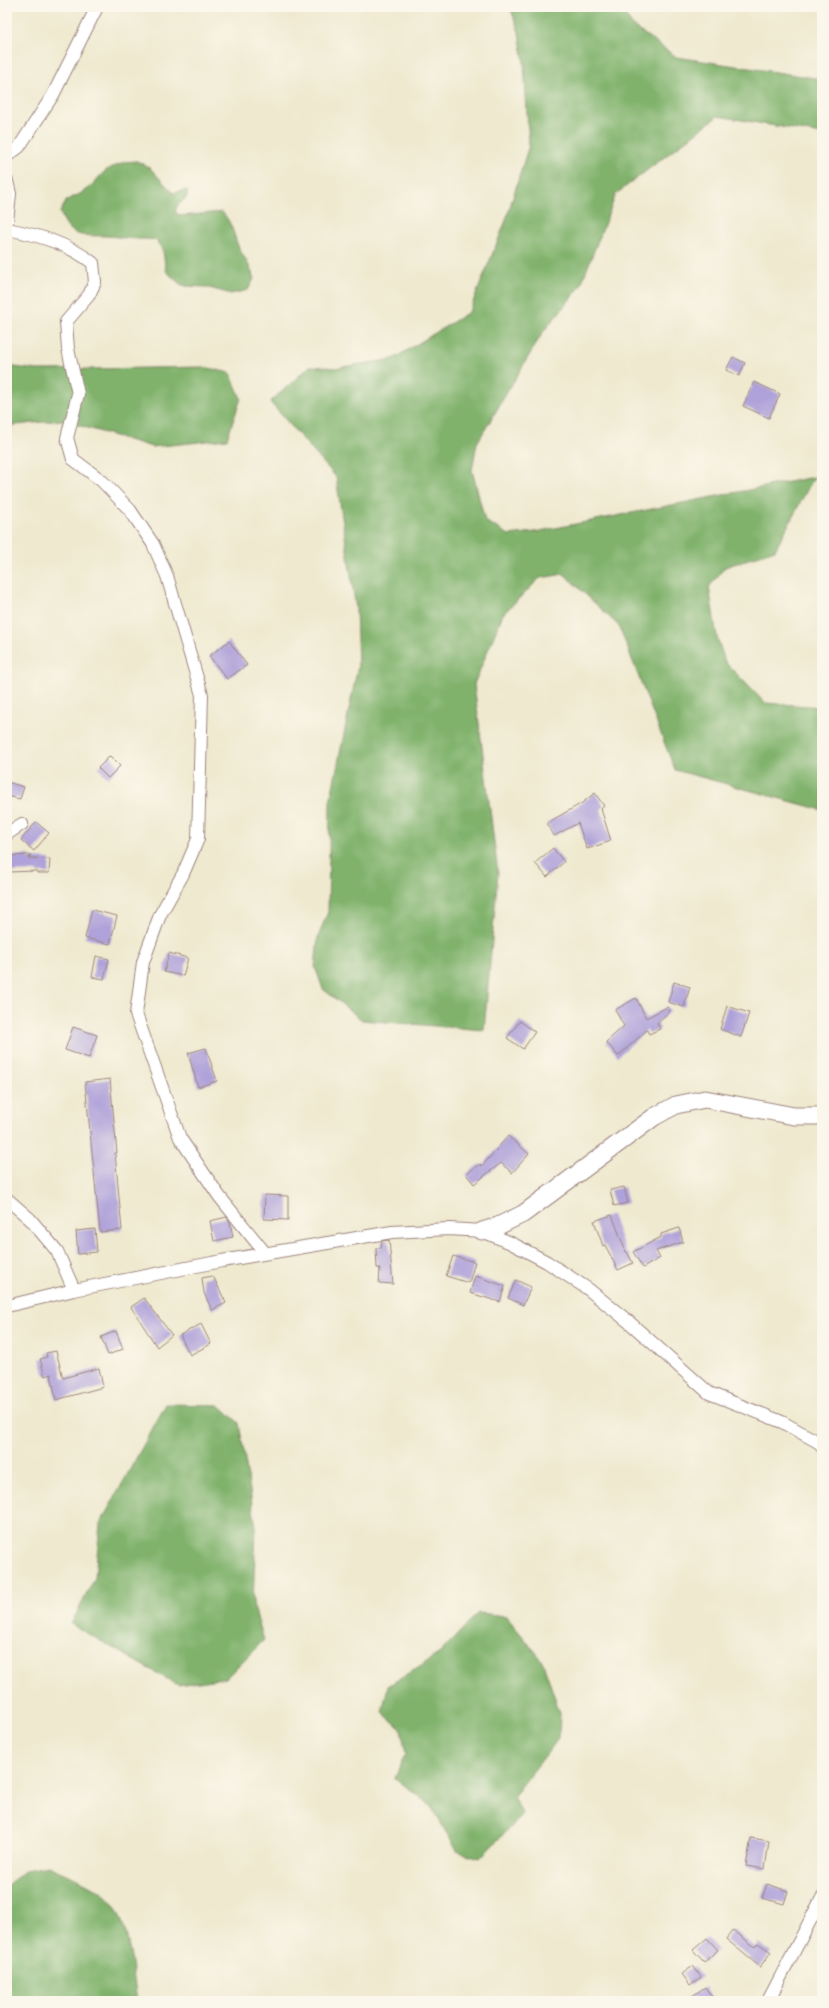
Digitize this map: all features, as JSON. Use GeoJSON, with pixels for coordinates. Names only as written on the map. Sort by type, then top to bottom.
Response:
{"type":"FeatureCollection","features":[{"type":"Feature","properties":{"kind":"street"},"geometry":{"type":"LineString","coordinates":[[7,156],[19,147],[53,96],[97,7]]}},
{"type":"Feature","properties":{"kind":"street"},"geometry":{"type":"LineString","coordinates":[[7,181],[10,194],[7,221]]}},
{"type":"Feature","properties":{"kind":"street"},"geometry":{"type":"LineString","coordinates":[[7,229],[38,235],[77,251],[93,263],[95,282],[89,295],[66,322],[68,349],[78,394],[67,438],[73,459],[102,481],[130,510],[153,544],[167,576],[202,695],[198,839],[183,874],[160,915],[143,962],[136,1014],[180,1138],[219,1196],[265,1253]]}},
{"type":"Feature","properties":{"kind":"street"},"geometry":{"type":"LineString","coordinates":[[7,834],[22,824]]}},
{"type":"Feature","properties":{"kind":"street"},"geometry":{"type":"LineString","coordinates":[[7,1306],[74,1290],[265,1253],[392,1232],[449,1230],[482,1231],[498,1226],[523,1214],[654,1117],[676,1105],[705,1099],[794,1116],[822,1116]]}},
{"type":"Feature","properties":{"kind":"street"},"geometry":{"type":"LineString","coordinates":[[7,1199],[30,1218],[57,1251],[74,1290]]}},
{"type":"Feature","properties":{"kind":"street"},"geometry":{"type":"LineString","coordinates":[[482,1231],[511,1243],[547,1262],[588,1289],[629,1322],[709,1393],[782,1422],[818,1442],[822,1447]]}},
{"type":"Feature","properties":{"kind":"street"},"geometry":{"type":"LineString","coordinates":[[768,2001],[822,1898]]}},
{"type":"Feature","properties":{"kind":"green space"},"geometry":{"type":"Polygon","coordinates":[[[510,7],[619,7],[633,26],[676,57],[822,79],[822,134],[718,116],[616,194],[580,287],[543,332],[477,443],[472,470],[485,521],[509,535],[535,532],[814,477],[775,550],[725,567],[709,587],[717,637],[725,662],[765,703],[822,707],[822,810],[675,770],[619,626],[564,574],[540,578],[503,614],[474,684],[498,873],[484,1030],[362,1020],[323,989],[315,967],[318,937],[328,912],[330,802],[358,666],[356,609],[336,477],[270,402],[310,366],[336,368],[393,359],[469,312],[505,223],[529,145],[524,62],[519,32],[510,7]]]}},
{"type":"Feature","properties":{"kind":"green space"},"geometry":{"type":"Polygon","coordinates":[[[137,161],[150,168],[173,193],[187,190],[187,197],[177,206],[175,212],[181,216],[222,212],[229,221],[240,250],[253,275],[254,279],[248,290],[231,294],[206,287],[186,286],[180,284],[166,271],[163,251],[156,240],[84,235],[73,232],[68,227],[60,212],[67,200],[80,194],[91,186],[105,171],[124,162],[137,161]]]}},
{"type":"Feature","properties":{"kind":"green space"},"geometry":{"type":"Polygon","coordinates":[[[7,366],[38,370],[204,367],[230,373],[241,398],[227,439],[152,447],[61,420],[7,426],[7,366]]]}},
{"type":"Feature","properties":{"kind":"green space"},"geometry":{"type":"Polygon","coordinates":[[[166,1404],[219,1405],[239,1423],[256,1527],[253,1604],[264,1640],[226,1678],[178,1685],[71,1624],[95,1578],[100,1524],[166,1404]]]}},
{"type":"Feature","properties":{"kind":"green space"},"geometry":{"type":"Polygon","coordinates":[[[478,1613],[506,1616],[542,1660],[560,1713],[559,1738],[513,1797],[523,1814],[480,1858],[457,1851],[431,1806],[395,1778],[406,1753],[401,1729],[382,1712],[388,1686],[440,1653],[478,1613]]]}},
{"type":"Feature","properties":{"kind":"green space"},"geometry":{"type":"Polygon","coordinates":[[[48,1866],[88,1884],[101,1892],[111,1901],[124,1927],[128,1942],[137,2001],[7,2001],[7,1885],[26,1870],[48,1866]]]}},
{"type":"Feature","properties":{"kind":"building"},"geometry":{"type":"Polygon","coordinates":[[[733,357],[745,363],[739,376],[726,370],[733,357]]]}},
{"type":"Feature","properties":{"kind":"building"},"geometry":{"type":"Polygon","coordinates":[[[754,382],[780,394],[769,418],[743,406],[754,382]]]}},
{"type":"Feature","properties":{"kind":"building"},"geometry":{"type":"Polygon","coordinates":[[[229,641],[247,665],[227,679],[209,656],[229,641]]]}},
{"type":"Feature","properties":{"kind":"building"},"geometry":{"type":"Polygon","coordinates":[[[110,756],[120,766],[108,778],[98,768],[110,756]]]}},
{"type":"Feature","properties":{"kind":"building"},"geometry":{"type":"Polygon","coordinates":[[[7,782],[24,787],[20,799],[7,796],[7,782]]]}},
{"type":"Feature","properties":{"kind":"building"},"geometry":{"type":"Polygon","coordinates":[[[595,793],[604,806],[601,809],[611,841],[587,849],[578,823],[554,836],[547,823],[582,803],[595,793]]]}},
{"type":"Feature","properties":{"kind":"building"},"geometry":{"type":"Polygon","coordinates":[[[36,822],[49,833],[34,851],[21,840],[36,822]]]}},
{"type":"Feature","properties":{"kind":"building"},"geometry":{"type":"Polygon","coordinates":[[[553,848],[564,862],[547,877],[535,863],[553,848]]]}},
{"type":"Feature","properties":{"kind":"building"},"geometry":{"type":"Polygon","coordinates":[[[31,855],[28,858],[50,859],[49,873],[37,873],[37,871],[8,872],[8,856],[31,855]]]}},
{"type":"Feature","properties":{"kind":"building"},"geometry":{"type":"Polygon","coordinates":[[[92,910],[117,916],[110,944],[85,938],[92,910]]]}},
{"type":"Feature","properties":{"kind":"building"},"geometry":{"type":"Polygon","coordinates":[[[169,953],[188,958],[183,976],[164,972],[169,953]]]}},
{"type":"Feature","properties":{"kind":"building"},"geometry":{"type":"Polygon","coordinates":[[[96,956],[109,959],[104,979],[92,977],[96,956]]]}},
{"type":"Feature","properties":{"kind":"building"},"geometry":{"type":"Polygon","coordinates":[[[674,982],[690,987],[684,1007],[668,1002],[674,982]]]}},
{"type":"Feature","properties":{"kind":"building"},"geometry":{"type":"Polygon","coordinates":[[[636,998],[646,1018],[667,1007],[670,1011],[657,1023],[660,1029],[649,1034],[647,1030],[618,1056],[606,1042],[624,1026],[615,1010],[636,998]]]}},
{"type":"Feature","properties":{"kind":"building"},"geometry":{"type":"Polygon","coordinates":[[[727,1006],[749,1013],[741,1037],[720,1029],[727,1006]]]}},
{"type":"Feature","properties":{"kind":"building"},"geometry":{"type":"Polygon","coordinates":[[[520,1021],[535,1032],[523,1049],[507,1038],[520,1021]]]}},
{"type":"Feature","properties":{"kind":"building"},"geometry":{"type":"Polygon","coordinates":[[[73,1027],[97,1035],[89,1058],[65,1050],[73,1027]]]}},
{"type":"Feature","properties":{"kind":"building"},"geometry":{"type":"Polygon","coordinates":[[[206,1048],[217,1081],[198,1087],[188,1053],[206,1048]]]}},
{"type":"Feature","properties":{"kind":"building"},"geometry":{"type":"Polygon","coordinates":[[[110,1079],[122,1230],[100,1232],[85,1082],[110,1079]]]}},
{"type":"Feature","properties":{"kind":"building"},"geometry":{"type":"Polygon","coordinates":[[[508,1136],[529,1154],[512,1173],[501,1163],[474,1184],[466,1174],[480,1164],[482,1166],[508,1136]]]}},
{"type":"Feature","properties":{"kind":"building"},"geometry":{"type":"Polygon","coordinates":[[[624,1187],[628,1203],[614,1206],[610,1190],[624,1187]]]}},
{"type":"Feature","properties":{"kind":"building"},"geometry":{"type":"Polygon","coordinates":[[[265,1195],[288,1196],[288,1220],[264,1219],[265,1195]]]}},
{"type":"Feature","properties":{"kind":"building"},"geometry":{"type":"Polygon","coordinates":[[[612,1215],[626,1252],[633,1263],[618,1270],[605,1245],[603,1246],[594,1221],[612,1215]]]}},
{"type":"Feature","properties":{"kind":"building"},"geometry":{"type":"Polygon","coordinates":[[[227,1217],[230,1222],[233,1237],[214,1241],[210,1221],[227,1217]]]}},
{"type":"Feature","properties":{"kind":"building"},"geometry":{"type":"Polygon","coordinates":[[[679,1228],[683,1242],[656,1251],[660,1258],[643,1268],[633,1252],[661,1237],[661,1234],[679,1228]]]}},
{"type":"Feature","properties":{"kind":"building"},"geometry":{"type":"Polygon","coordinates":[[[95,1229],[97,1252],[78,1254],[76,1231],[95,1229]]]}},
{"type":"Feature","properties":{"kind":"building"},"geometry":{"type":"Polygon","coordinates":[[[389,1240],[393,1284],[379,1283],[380,1268],[377,1268],[376,1248],[381,1248],[382,1241],[389,1240]]]}},
{"type":"Feature","properties":{"kind":"building"},"geometry":{"type":"Polygon","coordinates":[[[453,1256],[475,1262],[469,1283],[446,1276],[453,1256]]]}},
{"type":"Feature","properties":{"kind":"building"},"geometry":{"type":"Polygon","coordinates":[[[213,1276],[226,1303],[212,1310],[204,1293],[202,1278],[213,1276]]]}},
{"type":"Feature","properties":{"kind":"building"},"geometry":{"type":"Polygon","coordinates":[[[475,1276],[505,1286],[500,1302],[470,1293],[475,1276]]]}},
{"type":"Feature","properties":{"kind":"building"},"geometry":{"type":"Polygon","coordinates":[[[516,1280],[531,1287],[523,1305],[508,1298],[516,1280]]]}},
{"type":"Feature","properties":{"kind":"building"},"geometry":{"type":"Polygon","coordinates":[[[144,1298],[172,1335],[157,1347],[131,1307],[144,1298]]]}},
{"type":"Feature","properties":{"kind":"building"},"geometry":{"type":"Polygon","coordinates":[[[201,1324],[211,1344],[190,1355],[180,1335],[201,1324]]]}},
{"type":"Feature","properties":{"kind":"building"},"geometry":{"type":"Polygon","coordinates":[[[116,1331],[123,1349],[108,1355],[101,1337],[116,1331]]]}},
{"type":"Feature","properties":{"kind":"building"},"geometry":{"type":"Polygon","coordinates":[[[56,1351],[63,1378],[99,1368],[103,1387],[56,1400],[51,1374],[45,1376],[40,1359],[47,1357],[46,1353],[56,1351]]]}},
{"type":"Feature","properties":{"kind":"building"},"geometry":{"type":"Polygon","coordinates":[[[751,1838],[769,1841],[765,1869],[746,1866],[751,1838]]]}},
{"type":"Feature","properties":{"kind":"building"},"geometry":{"type":"Polygon","coordinates":[[[767,1884],[788,1891],[784,1904],[762,1898],[767,1884]]]}},
{"type":"Feature","properties":{"kind":"building"},"geometry":{"type":"Polygon","coordinates":[[[733,1930],[755,1947],[758,1943],[771,1952],[760,1967],[726,1939],[733,1930]]]}},
{"type":"Feature","properties":{"kind":"building"},"geometry":{"type":"Polygon","coordinates":[[[707,1938],[718,1950],[704,1962],[693,1950],[707,1938]]]}},
{"type":"Feature","properties":{"kind":"building"},"geometry":{"type":"Polygon","coordinates":[[[693,1966],[701,1977],[690,1985],[682,1974],[693,1966]]]}},
{"type":"Feature","properties":{"kind":"building"},"geometry":{"type":"Polygon","coordinates":[[[705,1987],[715,2001],[685,2001],[705,1987]]]}}]}
